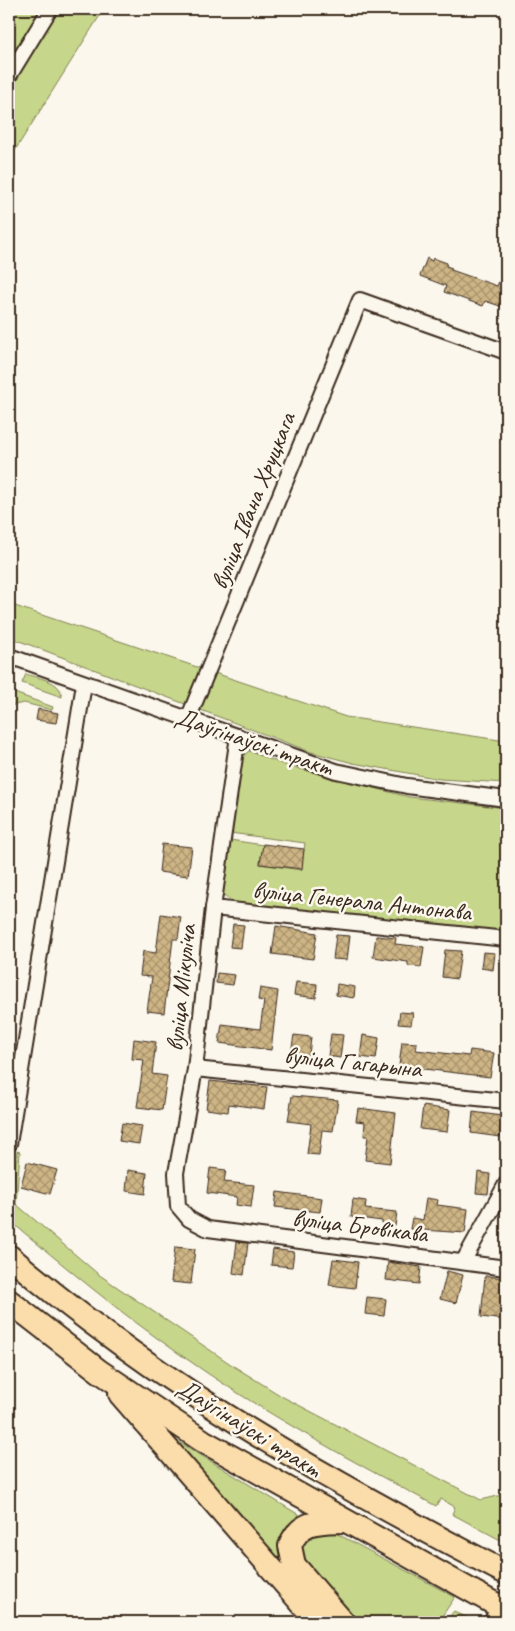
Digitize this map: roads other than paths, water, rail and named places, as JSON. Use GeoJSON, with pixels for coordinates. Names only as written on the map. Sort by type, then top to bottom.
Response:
{"type":"FeatureCollection","features":[{"type":"Feature","properties":{"kind":"main road","name":"Даўгінаўскі тракт"},"geometry":{"type":"LineString","coordinates":[[10,1256],[62,1300],[151,1367],[252,1433],[358,1494],[506,1573]]}},
{"type":"Feature","properties":{"kind":"main road","name":"Даўгінаўскі тракт"},"geometry":{"type":"LineString","coordinates":[[9,1301],[99,1370],[203,1440],[504,1611]]}},
{"type":"Feature","properties":{"kind":"main road"},"geometry":{"type":"LineString","coordinates":[[99,1370],[318,1622]]}},
{"type":"Feature","properties":{"kind":"main road"},"geometry":{"type":"LineString","coordinates":[[342,1622],[294,1565],[290,1546],[300,1529],[310,1523],[346,1522]]}},
{"type":"Feature","properties":{"kind":"street"},"geometry":{"type":"LineString","coordinates":[[9,76],[50,9]]}},
{"type":"Feature","properties":{"kind":"street","name":"вуліца Івана Хруцкага"},"geometry":{"type":"LineString","coordinates":[[188,719],[360,300],[506,352]]}},
{"type":"Feature","properties":{"kind":"street","name":"Даўгінаўскі тракт"},"geometry":{"type":"LineString","coordinates":[[9,656],[84,684],[336,771],[406,786],[506,799]]}},
{"type":"Feature","properties":{"kind":"street"},"geometry":{"type":"LineString","coordinates":[[9,1144],[84,684]]}},
{"type":"Feature","properties":{"kind":"street","name":"вуліца Мікуліча"},"geometry":{"type":"LineString","coordinates":[[208,1228],[189,1219],[178,1206],[175,1191],[176,1173],[195,1069],[213,908],[238,736]]}},
{"type":"Feature","properties":{"kind":"street","name":"вуліца Генерала Антонава"},"geometry":{"type":"LineString","coordinates":[[213,908],[506,939]]}},
{"type":"Feature","properties":{"kind":"street","name":"вуліца Гагарына"},"geometry":{"type":"LineString","coordinates":[[195,1069],[506,1101]]}},
{"type":"Feature","properties":{"kind":"street"},"geometry":{"type":"LineString","coordinates":[[463,1262],[506,1184]]}},
{"type":"Feature","properties":{"kind":"street","name":"вуліца Бровікава"},"geometry":{"type":"LineString","coordinates":[[208,1228],[506,1268]]}}]}
